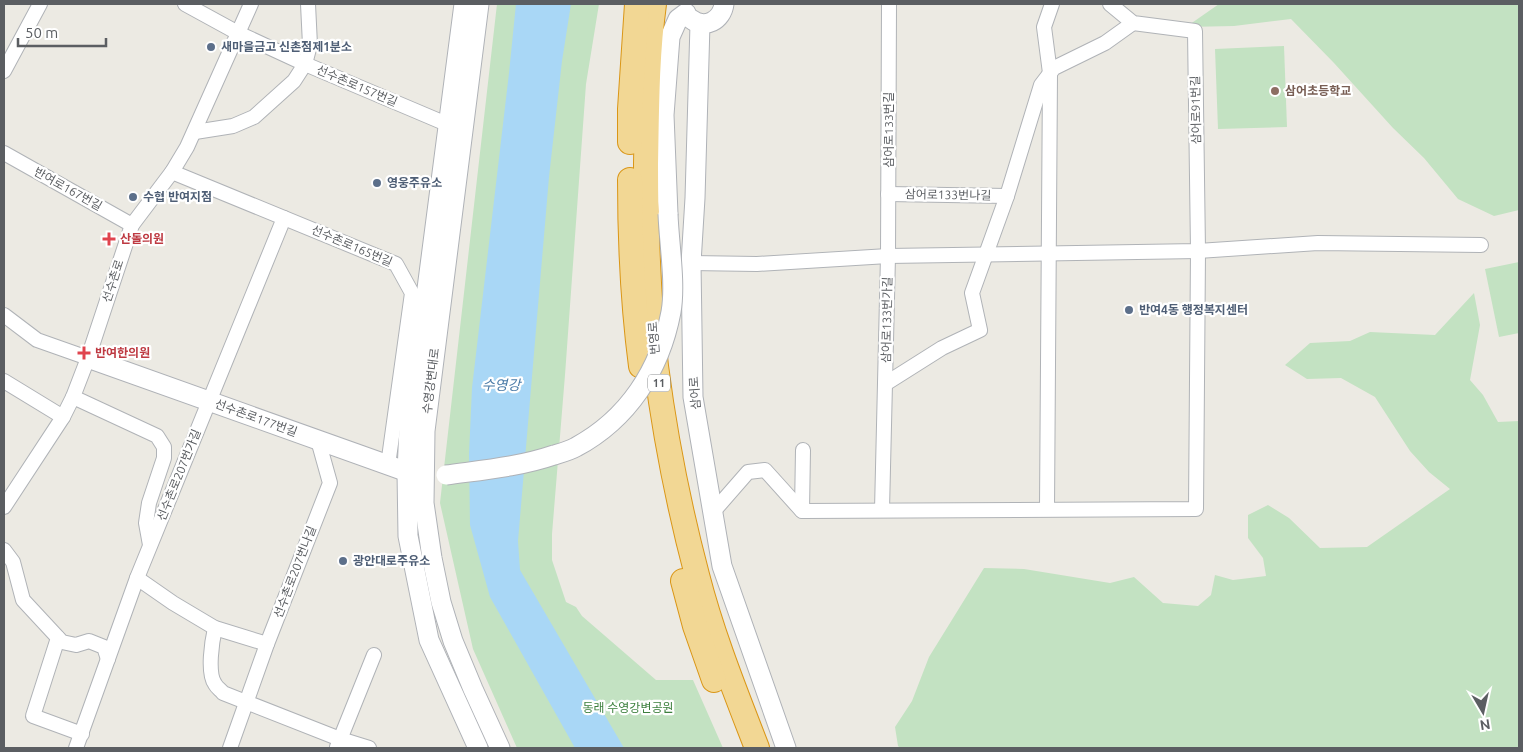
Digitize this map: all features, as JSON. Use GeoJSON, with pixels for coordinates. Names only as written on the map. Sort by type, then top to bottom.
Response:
{"type":"FeatureCollection","features":[{"type":"Feature","properties":{"kind":"highway","name":"번영로"},"geometry":{"type":"LineString","coordinates":[[637,4],[630,109],[630,226],[636,332],[651,432],[668,519],[694,626],[739,748]]}},
{"type":"Feature","properties":{"kind":"highway","name":"번영로"},"geometry":{"type":"LineString","coordinates":[[654,4],[646,114],[646,196],[656,365],[673,470],[697,576],[727,669],[757,748]]}},
{"type":"Feature","properties":{"kind":"main road","name":"수영강변대로"},"geometry":{"type":"LineString","coordinates":[[464,4],[409,427],[416,475],[424,504],[441,602],[460,657],[500,748]]}},
{"type":"Feature","properties":{"kind":"main road","name":"수영강변대로"},"geometry":{"type":"LineString","coordinates":[[478,748],[429,640],[408,536],[416,475],[425,431],[479,4]]}},
{"type":"Feature","properties":{"kind":"main road"},"geometry":{"type":"LineString","coordinates":[[416,475],[446,475],[530,462],[575,448],[599,432],[626,409],[649,378],[663,346],[671,311],[672,282],[664,115],[670,37],[678,19],[690,13],[707,24],[718,18],[724,4]]}},
{"type":"Feature","properties":{"kind":"main road","name":"삼어로"},"geometry":{"type":"LineString","coordinates":[[690,13],[695,198],[692,264],[693,397],[722,566],[786,748]]}},
{"type":"Feature","properties":{"kind":"main road","name":"선수촌로177번길"},"geometry":{"type":"LineString","coordinates":[[88,358],[416,475]]}},
{"type":"Feature","properties":{"kind":"street"},"geometry":{"type":"LineString","coordinates":[[4,71],[40,4]]}},
{"type":"Feature","properties":{"kind":"street","name":"선수촌로157번길"},"geometry":{"type":"LineString","coordinates":[[185,4],[238,33],[305,64],[449,125]]}},
{"type":"Feature","properties":{"kind":"street","name":"선수촌로"},"geometry":{"type":"LineString","coordinates":[[4,507],[73,397],[88,358],[132,225],[172,172],[195,132],[251,4]]}},
{"type":"Feature","properties":{"kind":"street"},"geometry":{"type":"LineString","coordinates":[[195,132],[233,126],[254,117],[294,81],[305,64],[310,45],[308,4]]}},
{"type":"Feature","properties":{"kind":"street","name":"삼어로133번길"},"geometry":{"type":"LineString","coordinates":[[888,256],[889,4]]}},
{"type":"Feature","properties":{"kind":"street"},"geometry":{"type":"LineString","coordinates":[[1047,509],[1050,73],[1044,27],[1052,4]]}},
{"type":"Feature","properties":{"kind":"street"},"geometry":{"type":"LineString","coordinates":[[986,254],[1007,196],[1041,85],[1054,68],[1105,43],[1133,23],[1110,4]]}},
{"type":"Feature","properties":{"kind":"street","name":"삼어로91번길"},"geometry":{"type":"LineString","coordinates":[[1133,23],[1195,31],[1198,251]]}},
{"type":"Feature","properties":{"kind":"street","name":"반여로167번길"},"geometry":{"type":"LineString","coordinates":[[4,153],[132,225]]}},
{"type":"Feature","properties":{"kind":"street","name":"선수촌로165번길"},"geometry":{"type":"LineString","coordinates":[[172,172],[396,264],[412,293],[388,465]]}},
{"type":"Feature","properties":{"kind":"street","name":"삼어로133번나길"},"geometry":{"type":"LineString","coordinates":[[888,194],[1007,196]]}},
{"type":"Feature","properties":{"kind":"street","name":"선수촌로207번가길"},"geometry":{"type":"LineString","coordinates":[[76,748],[137,578],[284,218]]}},
{"type":"Feature","properties":{"kind":"street"},"geometry":{"type":"LineString","coordinates":[[692,264],[757,264],[888,256],[1198,251],[1318,243],[1481,245]]}},
{"type":"Feature","properties":{"kind":"street"},"geometry":{"type":"LineString","coordinates":[[712,512],[748,472],[764,470],[802,511],[1196,509],[1198,251]]}},
{"type":"Feature","properties":{"kind":"street","name":"삼어로133번가길"},"geometry":{"type":"LineString","coordinates":[[885,384],[942,348],[980,330],[972,293],[986,254]]}},
{"type":"Feature","properties":{"kind":"street","name":"삼어로133번가길"},"geometry":{"type":"LineString","coordinates":[[882,510],[888,256]]}},
{"type":"Feature","properties":{"kind":"street"},"geometry":{"type":"LineString","coordinates":[[4,315],[37,340],[88,358]]}},
{"type":"Feature","properties":{"kind":"street"},"geometry":{"type":"LineString","coordinates":[[4,382],[62,417]]}},
{"type":"Feature","properties":{"kind":"street"},"geometry":{"type":"LineString","coordinates":[[73,397],[157,436],[164,447],[164,458],[149,504],[146,523],[150,547]]}},
{"type":"Feature","properties":{"kind":"street","name":"선수촌로207번나길"},"geometry":{"type":"LineString","coordinates":[[230,748],[267,644],[330,483],[318,440]]}},
{"type":"Feature","properties":{"kind":"street"},"geometry":{"type":"LineString","coordinates":[[802,511],[803,450]]}},
{"type":"Feature","properties":{"kind":"street"},"geometry":{"type":"LineString","coordinates":[[4,550],[13,562],[23,600],[58,638],[62,642],[76,645],[89,641],[104,647],[108,659]]}},
{"type":"Feature","properties":{"kind":"street"},"geometry":{"type":"LineString","coordinates":[[137,578],[173,603],[215,628],[267,644]]}},
{"type":"Feature","properties":{"kind":"street"},"geometry":{"type":"LineString","coordinates":[[215,628],[212,638],[211,675],[214,684],[223,693],[247,702],[338,744],[370,748]]}},
{"type":"Feature","properties":{"kind":"street"},"geometry":{"type":"LineString","coordinates":[[58,638],[33,716],[82,734]]}},
{"type":"Feature","properties":{"kind":"street"},"geometry":{"type":"LineString","coordinates":[[338,744],[374,655]]}},
{"type":"Feature","properties":{"kind":"green space","name":"동래 수영강변공원"},"geometry":{"type":"Polygon","coordinates":[[[497,4],[599,4],[586,84],[552,534],[552,560],[566,602],[576,607],[582,616],[656,680],[693,680],[723,748],[517,748],[473,649],[440,503],[497,4]]]}},
{"type":"Feature","properties":{"kind":"green space"},"geometry":{"type":"Polygon","coordinates":[[[1219,4],[1519,4],[1519,210],[1494,216],[1458,199],[1424,158],[1393,128],[1291,19],[1234,26],[1186,27],[1219,4]]]}},
{"type":"Feature","properties":{"kind":"green space"},"geometry":{"type":"Polygon","coordinates":[[[1284,46],[1287,127],[1218,129],[1215,49],[1284,46]]]}},
{"type":"Feature","properties":{"kind":"green space"},"geometry":{"type":"Polygon","coordinates":[[[1519,262],[1519,333],[1499,337],[1485,269],[1519,262]]]}},
{"type":"Feature","properties":{"kind":"green space"},"geometry":{"type":"Polygon","coordinates":[[[1474,293],[1480,325],[1470,380],[1483,395],[1498,422],[1519,421],[1519,748],[900,748],[898,746],[895,727],[912,701],[929,657],[984,568],[1024,569],[1110,583],[1134,577],[1163,603],[1198,606],[1211,595],[1215,575],[1233,580],[1266,576],[1263,558],[1248,538],[1248,515],[1268,505],[1289,518],[1320,548],[1367,547],[1450,489],[1429,472],[1410,451],[1375,397],[1341,378],[1307,379],[1285,365],[1310,343],[1350,341],[1370,332],[1435,335],[1474,293]]]}},
{"type":"Feature","properties":{"kind":"water","name":"수영강"},"geometry":{"type":"Polygon","coordinates":[[[516,4],[571,4],[562,61],[549,177],[518,541],[520,570],[624,748],[575,748],[490,597],[470,525],[469,454],[472,388],[516,4]]]}},
{"type":"Feature","properties":{"kind":"place","name":"새마을금고 신촌점제1분소"},"geometry":{"type":"Point","coordinates":[211,47]}},
{"type":"Feature","properties":{"kind":"place","name":"삼어초등학교"},"geometry":{"type":"Point","coordinates":[1275,91]}},
{"type":"Feature","properties":{"kind":"place","name":"영웅주유소"},"geometry":{"type":"Point","coordinates":[377,183]}},
{"type":"Feature","properties":{"kind":"place","name":"수협 반여지점"},"geometry":{"type":"Point","coordinates":[133,197]}},
{"type":"Feature","properties":{"kind":"place","name":"산돌의원"},"geometry":{"type":"Point","coordinates":[109,239]}},
{"type":"Feature","properties":{"kind":"place","name":"반여4동 행정복지센터"},"geometry":{"type":"Point","coordinates":[1129,310]}},
{"type":"Feature","properties":{"kind":"place","name":"반여한의원"},"geometry":{"type":"Point","coordinates":[84,353]}},
{"type":"Feature","properties":{"kind":"place","name":"광안대로주유소"},"geometry":{"type":"Point","coordinates":[343,561]}}]}
